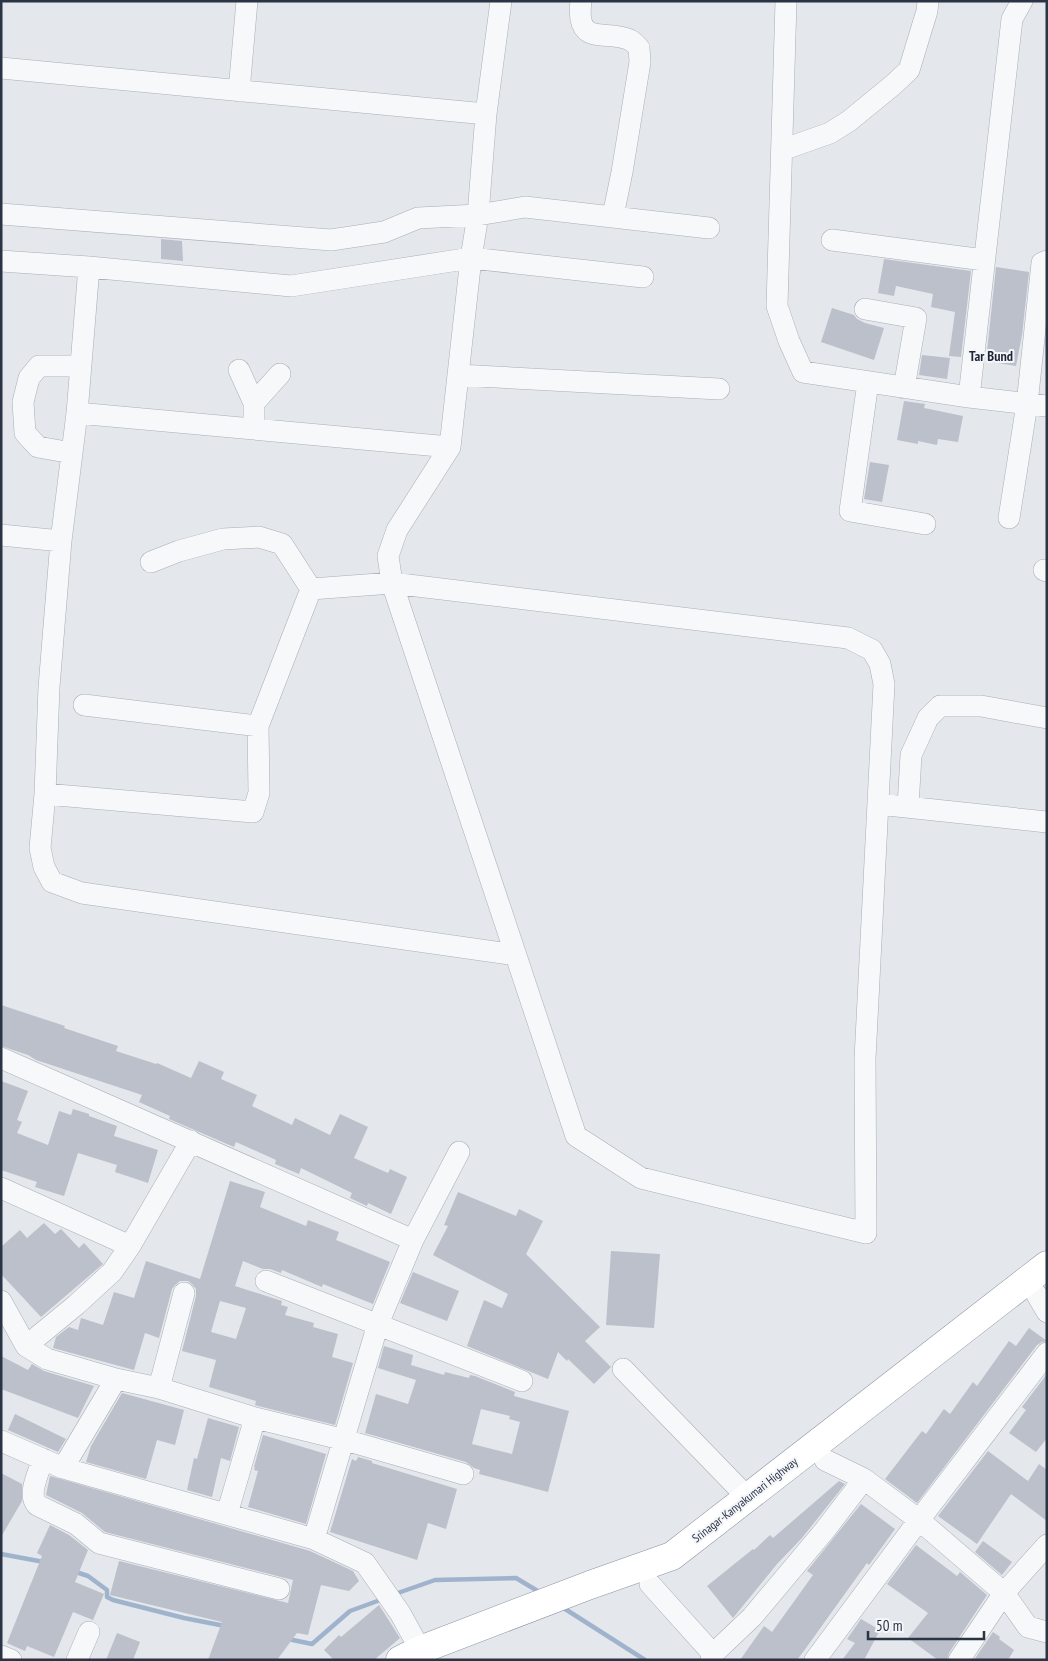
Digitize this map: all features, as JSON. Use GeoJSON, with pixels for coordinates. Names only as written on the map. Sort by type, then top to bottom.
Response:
{"type":"FeatureCollection","features":[{"type":"Feature","properties":{"kind":"highway","name":"Srinagar-Kanyakumari Highway"},"geometry":{"type":"LineString","coordinates":[[421,1657],[594,1594],[672,1556],[1047,1265]]}},
{"type":"Feature","properties":{"kind":"highway","name":"Srinagar-Kanyakumari Highway"},"geometry":{"type":"LineString","coordinates":[[594,1594],[650,1584],[681,1573],[825,1460],[1043,1298]]}},
{"type":"Feature","properties":{"kind":"street"},"geometry":{"type":"LineString","coordinates":[[238,91],[247,1]]}},
{"type":"Feature","properties":{"kind":"street"},"geometry":{"type":"LineString","coordinates":[[311,589],[392,583],[848,638],[872,650],[880,664],[884,684],[865,1059],[866,1234],[641,1178],[576,1136],[392,583],[388,556],[398,530],[450,447],[471,258],[478,215],[486,114],[501,1]]}},
{"type":"Feature","properties":{"kind":"street"},"geometry":{"type":"LineString","coordinates":[[581,1],[580,12],[583,26],[593,35],[631,40],[639,48],[640,62],[613,216]]}},
{"type":"Feature","properties":{"kind":"street"},"geometry":{"type":"LineString","coordinates":[[786,1],[777,306],[789,341],[803,372],[904,388],[1037,405]]}},
{"type":"Feature","properties":{"kind":"street"},"geometry":{"type":"LineString","coordinates":[[782,150],[830,133],[849,121],[909,70],[928,1]]}},
{"type":"Feature","properties":{"kind":"street"},"geometry":{"type":"LineString","coordinates":[[969,397],[1012,19],[1022,1]]}},
{"type":"Feature","properties":{"kind":"street"},"geometry":{"type":"LineString","coordinates":[[1,68],[486,114]]}},
{"type":"Feature","properties":{"kind":"street"},"geometry":{"type":"LineString","coordinates":[[1,214],[331,240],[384,232],[418,218],[478,215],[524,207],[709,228]]}},
{"type":"Feature","properties":{"kind":"street"},"geometry":{"type":"LineString","coordinates":[[832,240],[984,260]]}},
{"type":"Feature","properties":{"kind":"street"},"geometry":{"type":"LineString","coordinates":[[1,261],[89,267],[291,286],[471,258],[643,276]]}},
{"type":"Feature","properties":{"kind":"street"},"geometry":{"type":"LineString","coordinates":[[1009,518],[1037,405],[1042,263],[1047,261]]}},
{"type":"Feature","properties":{"kind":"street"},"geometry":{"type":"LineString","coordinates":[[89,267],[77,414],[61,541],[49,687],[45,794],[40,848],[44,867],[52,882],[82,893],[516,955]]}},
{"type":"Feature","properties":{"kind":"street"},"geometry":{"type":"LineString","coordinates":[[865,309],[916,318],[904,388]]}},
{"type":"Feature","properties":{"kind":"street"},"geometry":{"type":"LineString","coordinates":[[72,453],[38,447],[25,433],[23,402],[29,378],[39,366],[81,366]]}},
{"type":"Feature","properties":{"kind":"street"},"geometry":{"type":"LineString","coordinates":[[239,370],[254,403],[254,429]]}},
{"type":"Feature","properties":{"kind":"street"},"geometry":{"type":"LineString","coordinates":[[254,403],[280,374]]}},
{"type":"Feature","properties":{"kind":"street"},"geometry":{"type":"LineString","coordinates":[[458,375],[719,389]]}},
{"type":"Feature","properties":{"kind":"street"},"geometry":{"type":"LineString","coordinates":[[868,382],[850,510],[925,524]]}},
{"type":"Feature","properties":{"kind":"street"},"geometry":{"type":"LineString","coordinates":[[77,414],[450,447]]}},
{"type":"Feature","properties":{"kind":"street"},"geometry":{"type":"LineString","coordinates":[[1,535],[61,541]]}},
{"type":"Feature","properties":{"kind":"street"},"geometry":{"type":"LineString","coordinates":[[151,562],[178,551],[223,540],[259,537],[282,544],[311,589]]}},
{"type":"Feature","properties":{"kind":"street"},"geometry":{"type":"LineString","coordinates":[[45,794],[253,812],[259,793],[258,726],[311,589]]}},
{"type":"Feature","properties":{"kind":"street"},"geometry":{"type":"LineString","coordinates":[[84,705],[258,726]]}},
{"type":"Feature","properties":{"kind":"street"},"geometry":{"type":"LineString","coordinates":[[908,807],[911,755],[928,718],[940,706],[981,706],[1047,718]]}},
{"type":"Feature","properties":{"kind":"street"},"geometry":{"type":"LineString","coordinates":[[878,804],[1047,822]]}},
{"type":"Feature","properties":{"kind":"street"},"geometry":{"type":"LineString","coordinates":[[1,1058],[413,1240]]}},
{"type":"Feature","properties":{"kind":"street"},"geometry":{"type":"LineString","coordinates":[[26,1346],[76,1305],[112,1272],[130,1246],[192,1141]]}},
{"type":"Feature","properties":{"kind":"street"},"geometry":{"type":"LineString","coordinates":[[314,1539],[378,1324],[413,1240],[459,1152]]}},
{"type":"Feature","properties":{"kind":"street"},"geometry":{"type":"LineString","coordinates":[[1,1188],[130,1246]]}},
{"type":"Feature","properties":{"kind":"street"},"geometry":{"type":"LineString","coordinates":[[266,1281],[522,1381]]}},
{"type":"Feature","properties":{"kind":"street"},"geometry":{"type":"LineString","coordinates":[[159,1388],[184,1293]]}},
{"type":"Feature","properties":{"kind":"street"},"geometry":{"type":"LineString","coordinates":[[1,1301],[26,1346],[47,1359],[116,1379],[159,1388],[255,1418],[345,1440],[463,1474]]}},
{"type":"Feature","properties":{"kind":"street"},"geometry":{"type":"LineString","coordinates":[[815,1660],[1047,1353]]}},
{"type":"Feature","properties":{"kind":"street"},"geometry":{"type":"LineString","coordinates":[[623,1369],[748,1498]]}},
{"type":"Feature","properties":{"kind":"street"},"geometry":{"type":"LineString","coordinates":[[63,1468],[116,1379]]}},
{"type":"Feature","properties":{"kind":"street"},"geometry":{"type":"LineString","coordinates":[[228,1514],[255,1418]]}},
{"type":"Feature","properties":{"kind":"street"},"geometry":{"type":"LineString","coordinates":[[1,1441],[63,1468],[314,1539],[366,1563],[400,1613],[421,1657]]}},
{"type":"Feature","properties":{"kind":"street"},"geometry":{"type":"LineString","coordinates":[[43,1460],[32,1494],[34,1502],[76,1524],[99,1542],[279,1589]]}},
{"type":"Feature","properties":{"kind":"street"},"geometry":{"type":"LineString","coordinates":[[825,1460],[864,1479],[919,1520],[1004,1593],[1028,1627],[1047,1632]]}},
{"type":"Feature","properties":{"kind":"street"},"geometry":{"type":"LineString","coordinates":[[650,1584],[712,1657],[752,1617],[825,1530],[864,1479]]}},
{"type":"Feature","properties":{"kind":"street"},"geometry":{"type":"LineString","coordinates":[[959,1660],[1004,1593],[1047,1545]]}},
{"type":"Feature","properties":{"kind":"street"},"geometry":{"type":"LineString","coordinates":[[77,1660],[89,1632]]}},
{"type":"Feature","properties":{"kind":"street"},"geometry":{"type":"LineString","coordinates":[[1,1656],[11,1660]]}},
{"type":"Feature","properties":{"kind":"building"},"geometry":{"type":"Polygon","coordinates":[[[161,239],[182,241],[183,261],[161,259],[161,239]]]}},
{"type":"Feature","properties":{"kind":"building"},"geometry":{"type":"Polygon","coordinates":[[[884,259],[971,271],[961,357],[949,356],[955,312],[931,307],[933,294],[896,286],[894,296],[878,293],[884,259]]]}},
{"type":"Feature","properties":{"kind":"building"},"geometry":{"type":"Polygon","coordinates":[[[996,267],[1029,272],[1022,335],[1016,366],[986,361],[996,267]]]}},
{"type":"Feature","properties":{"kind":"building"},"geometry":{"type":"Polygon","coordinates":[[[832,308],[854,315],[865,323],[884,328],[874,360],[821,342],[832,308]]]}},
{"type":"Feature","properties":{"kind":"building"},"geometry":{"type":"Polygon","coordinates":[[[922,355],[950,358],[947,379],[919,375],[922,355]]]}},
{"type":"Feature","properties":{"kind":"building"},"geometry":{"type":"Polygon","coordinates":[[[904,401],[925,404],[924,408],[963,416],[958,442],[938,439],[937,445],[918,441],[918,444],[897,440],[904,401]]]}},
{"type":"Feature","properties":{"kind":"building"},"geometry":{"type":"Polygon","coordinates":[[[870,462],[889,465],[882,502],[864,499],[870,462]]]}},
{"type":"Feature","properties":{"kind":"building"},"geometry":{"type":"Polygon","coordinates":[[[1,1005],[118,1046],[116,1051],[157,1063],[191,1078],[199,1061],[224,1072],[221,1079],[257,1095],[252,1106],[292,1125],[295,1118],[330,1135],[340,1114],[368,1127],[354,1158],[388,1173],[390,1169],[407,1177],[391,1214],[368,1203],[367,1206],[350,1198],[352,1193],[301,1168],[299,1174],[275,1164],[276,1160],[236,1142],[234,1147],[169,1119],[170,1116],[139,1102],[142,1095],[36,1060],[28,1055],[1,1046],[1,1005]]]}},
{"type":"Feature","properties":{"kind":"building"},"geometry":{"type":"Polygon","coordinates":[[[1,1081],[28,1091],[17,1120],[22,1122],[17,1133],[48,1145],[59,1111],[71,1115],[73,1109],[89,1114],[89,1116],[117,1126],[114,1136],[158,1150],[148,1183],[115,1172],[117,1165],[78,1153],[64,1196],[35,1187],[37,1182],[1,1170],[1,1081]]]}},
{"type":"Feature","properties":{"kind":"building"},"geometry":{"type":"Polygon","coordinates":[[[230,1181],[265,1192],[260,1207],[306,1226],[308,1220],[339,1232],[336,1240],[390,1262],[373,1304],[323,1284],[322,1287],[282,1270],[281,1273],[270,1269],[263,1269],[243,1261],[235,1286],[282,1301],[281,1305],[288,1307],[285,1315],[314,1323],[313,1327],[338,1334],[332,1357],[353,1363],[335,1425],[258,1406],[255,1405],[256,1401],[209,1387],[216,1360],[182,1351],[196,1296],[196,1289],[188,1281],[180,1281],[172,1289],[159,1338],[145,1333],[134,1370],[53,1348],[56,1337],[69,1327],[78,1330],[81,1318],[103,1325],[114,1292],[134,1298],[146,1261],[200,1279],[230,1181]],[[220,1301],[211,1332],[236,1339],[246,1308],[220,1301]]]}},
{"type":"Feature","properties":{"kind":"building"},"geometry":{"type":"Polygon","coordinates":[[[458,1192],[516,1216],[519,1209],[543,1221],[526,1254],[600,1327],[585,1341],[611,1367],[594,1384],[558,1352],[548,1379],[467,1346],[484,1300],[502,1308],[508,1294],[433,1255],[448,1226],[444,1225],[458,1192]]]}},
{"type":"Feature","properties":{"kind":"building"},"geometry":{"type":"Polygon","coordinates":[[[44,1223],[55,1234],[61,1229],[79,1248],[84,1243],[103,1264],[41,1317],[1,1274],[1,1247],[20,1230],[27,1238],[44,1223]]]}},
{"type":"Feature","properties":{"kind":"building"},"geometry":{"type":"Polygon","coordinates":[[[611,1251],[660,1254],[654,1328],[606,1325],[611,1251]]]}},
{"type":"Feature","properties":{"kind":"building"},"geometry":{"type":"Polygon","coordinates":[[[413,1272],[459,1291],[447,1321],[400,1303],[413,1272]]]}},
{"type":"Feature","properties":{"kind":"building"},"geometry":{"type":"Polygon","coordinates":[[[1029,1328],[1047,1341],[1037,1345],[917,1503],[885,1479],[922,1431],[926,1434],[944,1409],[950,1414],[973,1382],[977,1386],[1009,1341],[1016,1346],[1029,1328]]]}},
{"type":"Feature","properties":{"kind":"building"},"geometry":{"type":"Polygon","coordinates":[[[384,1346],[413,1355],[411,1365],[444,1375],[445,1372],[469,1378],[470,1375],[475,1376],[515,1392],[514,1396],[569,1411],[548,1492],[479,1474],[480,1470],[466,1462],[365,1433],[376,1394],[408,1404],[416,1380],[378,1368],[384,1346]],[[481,1409],[472,1444],[512,1454],[520,1422],[509,1419],[510,1416],[481,1409]]]}},
{"type":"Feature","properties":{"kind":"building"},"geometry":{"type":"Polygon","coordinates":[[[1,1356],[28,1370],[32,1364],[44,1371],[94,1386],[78,1418],[1,1389],[1,1356]]]}},
{"type":"Feature","properties":{"kind":"building"},"geometry":{"type":"Polygon","coordinates":[[[1047,1374],[1047,1438],[1036,1452],[1009,1433],[1026,1410],[1022,1407],[1047,1374]]]}},
{"type":"Feature","properties":{"kind":"building"},"geometry":{"type":"Polygon","coordinates":[[[122,1393],[184,1410],[175,1445],[157,1440],[146,1479],[86,1462],[91,1446],[122,1393]]]}},
{"type":"Feature","properties":{"kind":"building"},"geometry":{"type":"Polygon","coordinates":[[[15,1414],[66,1439],[58,1452],[8,1430],[15,1414]]]}},
{"type":"Feature","properties":{"kind":"building"},"geometry":{"type":"Polygon","coordinates":[[[208,1418],[239,1427],[230,1461],[221,1458],[212,1497],[187,1490],[194,1458],[197,1459],[208,1418]]]}},
{"type":"Feature","properties":{"kind":"building"},"geometry":{"type":"Polygon","coordinates":[[[263,1435],[326,1454],[306,1524],[248,1507],[258,1471],[254,1470],[254,1467],[263,1435]]]}},
{"type":"Feature","properties":{"kind":"building"},"geometry":{"type":"Polygon","coordinates":[[[988,1451],[1028,1481],[1039,1464],[1047,1470],[1047,1521],[1011,1494],[977,1544],[938,1516],[988,1451]]]}},
{"type":"Feature","properties":{"kind":"building"},"geometry":{"type":"Polygon","coordinates":[[[358,1457],[457,1489],[446,1529],[428,1523],[417,1560],[330,1532],[352,1459],[356,1461],[358,1457]]]}},
{"type":"Feature","properties":{"kind":"building"},"geometry":{"type":"Polygon","coordinates":[[[1,1473],[22,1484],[22,1501],[1,1537],[1,1473]]]}},
{"type":"Feature","properties":{"kind":"building"},"geometry":{"type":"Polygon","coordinates":[[[50,1476],[310,1551],[353,1571],[359,1581],[349,1591],[321,1585],[308,1635],[297,1633],[277,1660],[208,1660],[222,1622],[110,1595],[119,1561],[288,1603],[293,1580],[105,1532],[82,1513],[46,1495],[50,1476]]]}},
{"type":"Feature","properties":{"kind":"building"},"geometry":{"type":"Polygon","coordinates":[[[839,1481],[845,1484],[802,1538],[777,1564],[733,1618],[707,1586],[754,1550],[770,1535],[773,1538],[839,1481]]]}},
{"type":"Feature","properties":{"kind":"building"},"geometry":{"type":"Polygon","coordinates":[[[861,1504],[895,1529],[869,1565],[867,1563],[797,1660],[740,1660],[764,1626],[772,1632],[813,1575],[807,1571],[861,1504]]]}},
{"type":"Feature","properties":{"kind":"building"},"geometry":{"type":"Polygon","coordinates":[[[50,1525],[69,1535],[88,1550],[75,1582],[104,1594],[93,1620],[73,1612],[54,1657],[27,1646],[25,1651],[7,1643],[42,1556],[37,1553],[50,1525]]]}},
{"type":"Feature","properties":{"kind":"building"},"geometry":{"type":"Polygon","coordinates":[[[983,1541],[1012,1562],[1002,1575],[975,1552],[983,1541]]]}},
{"type":"Feature","properties":{"kind":"building"},"geometry":{"type":"Polygon","coordinates":[[[916,1545],[957,1576],[960,1572],[987,1595],[949,1653],[947,1660],[938,1660],[908,1638],[928,1613],[887,1584],[916,1545]]]}},
{"type":"Feature","properties":{"kind":"building"},"geometry":{"type":"Polygon","coordinates":[[[379,1605],[400,1638],[374,1660],[334,1660],[324,1650],[339,1635],[341,1637],[379,1605]]]}},
{"type":"Feature","properties":{"kind":"building"},"geometry":{"type":"Polygon","coordinates":[[[861,1619],[880,1630],[864,1660],[842,1660],[855,1643],[847,1639],[861,1619]]]}},
{"type":"Feature","properties":{"kind":"building"},"geometry":{"type":"Polygon","coordinates":[[[993,1632],[1014,1650],[1008,1660],[974,1660],[993,1632]]]}},
{"type":"Feature","properties":{"kind":"building"},"geometry":{"type":"Polygon","coordinates":[[[117,1633],[140,1642],[133,1660],[106,1660],[117,1633]]]}},
{"type":"Feature","properties":{"kind":"waterway"},"geometry":{"type":"LineString","coordinates":[[1,1554],[44,1562]]}},
{"type":"Feature","properties":{"kind":"waterway"},"geometry":{"type":"LineString","coordinates":[[73,1571],[88,1576],[107,1590],[107,1597],[113,1600],[225,1626]]}},
{"type":"Feature","properties":{"kind":"waterway"},"geometry":{"type":"LineString","coordinates":[[395,1594],[435,1580],[516,1578],[541,1593]]}},
{"type":"Feature","properties":{"kind":"waterway"},"geometry":{"type":"LineString","coordinates":[[288,1639],[312,1644],[350,1611],[383,1599]]}},
{"type":"Feature","properties":{"kind":"waterway"},"geometry":{"type":"LineString","coordinates":[[562,1607],[645,1660]]}},
{"type":"Feature","properties":{"kind":"district","name":"Tar Bund"},"geometry":{"type":"Point","coordinates":[991,356]}}]}
